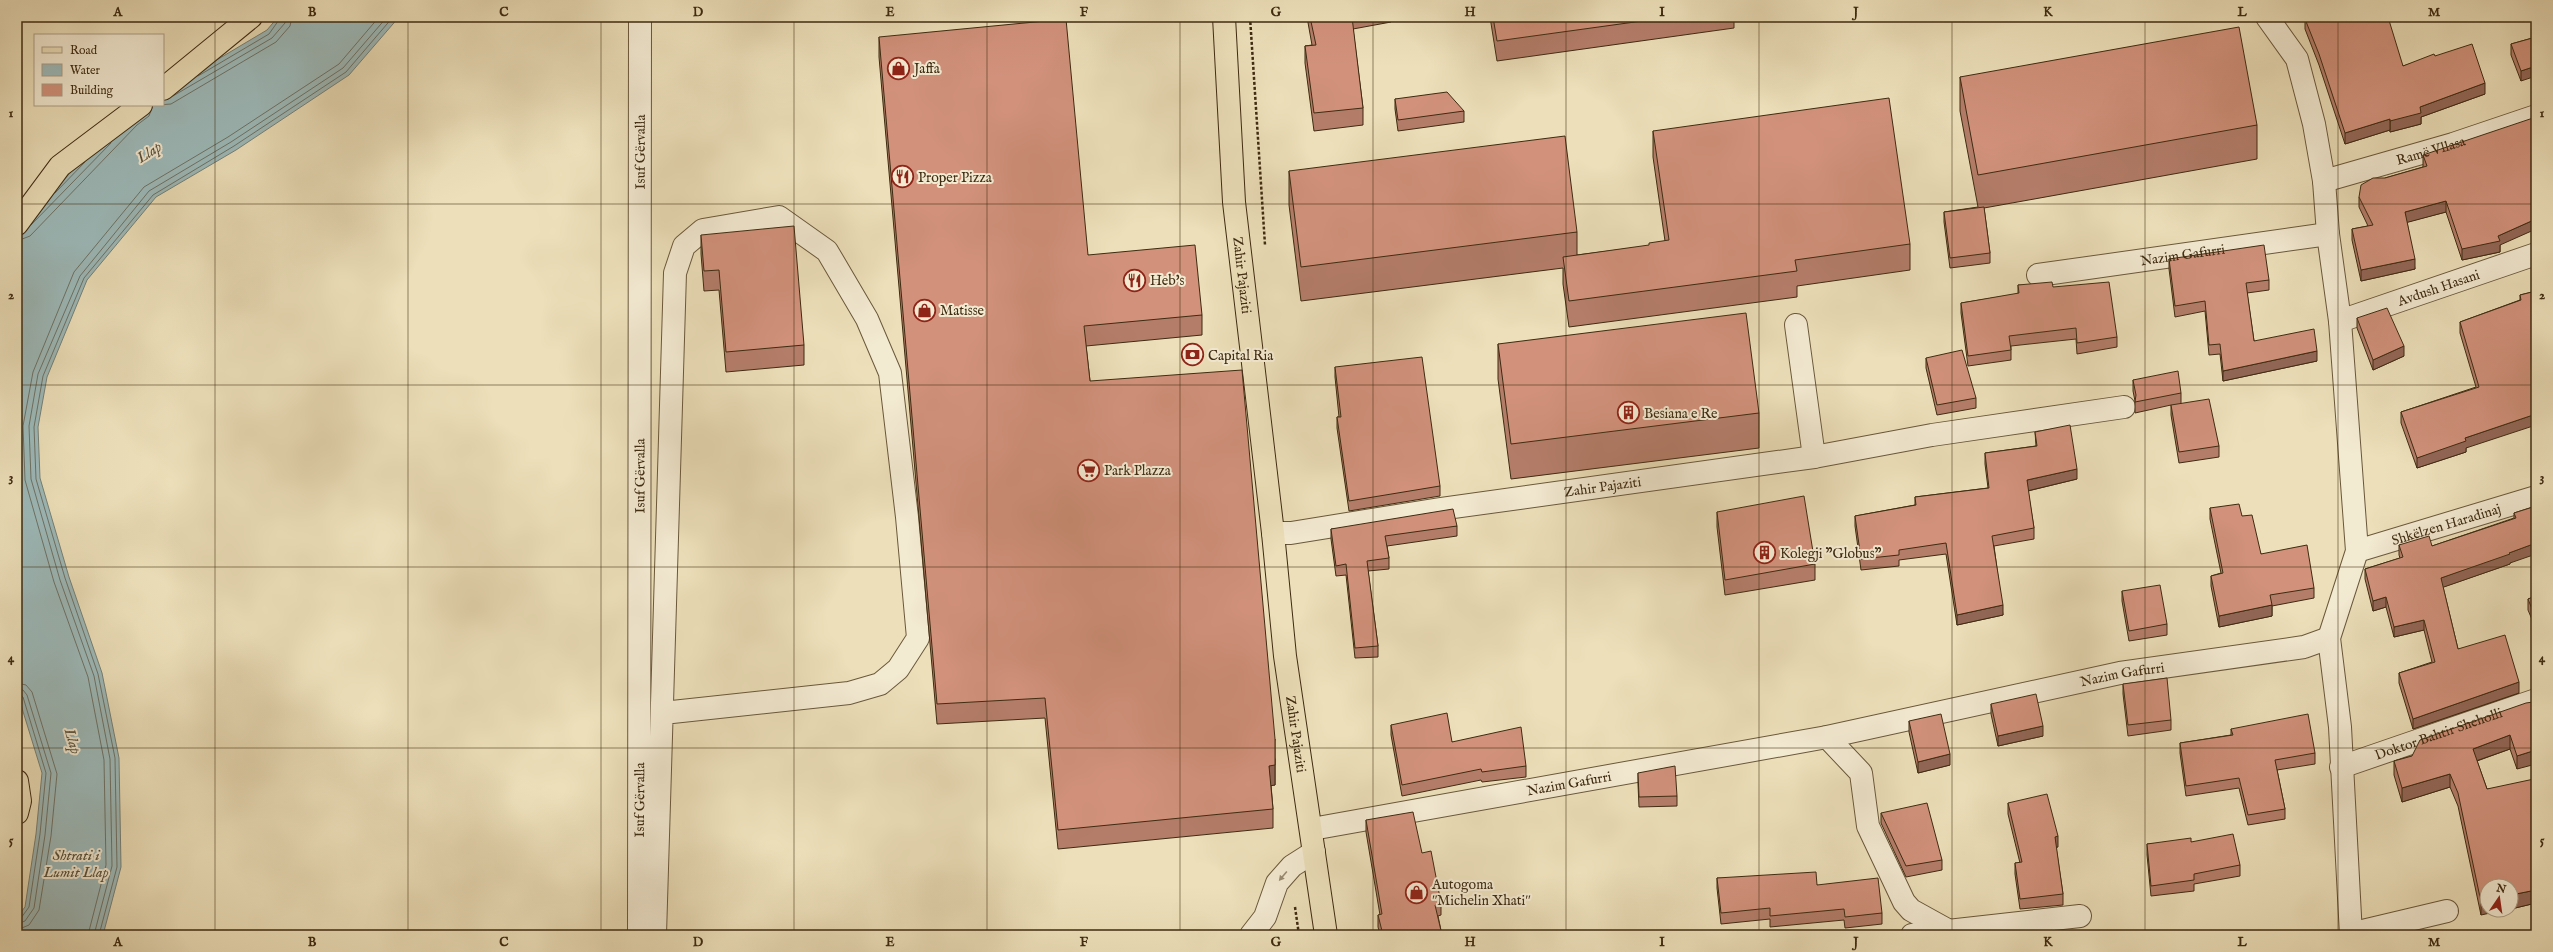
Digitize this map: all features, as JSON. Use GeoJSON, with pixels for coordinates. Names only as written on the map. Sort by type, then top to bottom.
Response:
{"type":"FeatureCollection","features":[{"type":"Feature","properties":{"kind":"main road"},"geometry":{"type":"LineString","coordinates":[[164,88],[251,17]]}},
{"type":"Feature","properties":{"kind":"main road","name":"Zahir Pajaziti"},"geometry":{"type":"LineString","coordinates":[[1224,17],[1234,202],[1273,532],[1285,656],[1312,829],[1326,935]]}},
{"type":"Feature","properties":{"kind":"main road"},"geometry":{"type":"LineString","coordinates":[[17,224],[60,166],[140,106]]}},
{"type":"Feature","properties":{"kind":"main road"},"geometry":{"type":"LineString","coordinates":[[17,780],[20,801],[17,813]]}},
{"type":"Feature","properties":{"kind":"street","name":"Isuf Gërvalla"},"geometry":{"type":"LineString","coordinates":[[639,935],[640,17]]}},
{"type":"Feature","properties":{"kind":"street"},"geometry":{"type":"LineString","coordinates":[[2267,17],[2297,58],[2314,124],[2324,181],[2328,234],[2340,321],[2357,551],[2329,638],[2340,727],[2351,934],[2447,911]]}},
{"type":"Feature","properties":{"kind":"street","name":"Ramë Vllasa"},"geometry":{"type":"LineString","coordinates":[[2324,181],[2453,144],[2536,116]]}},
{"type":"Feature","properties":{"kind":"street"},"geometry":{"type":"LineString","coordinates":[[655,935],[659,770],[663,713],[675,273],[684,246],[703,230],[779,217],[827,251],[867,319],[890,374],[907,517],[918,638],[898,669],[880,684],[849,693],[663,713]]}},
{"type":"Feature","properties":{"kind":"street","name":"Nazim Gafurri"},"geometry":{"type":"LineString","coordinates":[[2038,275],[2328,234]]}},
{"type":"Feature","properties":{"kind":"street","name":"Avdush Hasani"},"geometry":{"type":"LineString","coordinates":[[2340,321],[2536,254]]}},
{"type":"Feature","properties":{"kind":"street"},"geometry":{"type":"LineString","coordinates":[[1796,325],[1814,457]]}},
{"type":"Feature","properties":{"kind":"street","name":"Zahir Pajaziti"},"geometry":{"type":"LineString","coordinates":[[1273,532],[1291,533],[1440,509],[1814,457],[1932,435],[2124,407]]}},
{"type":"Feature","properties":{"kind":"street","name":"Shkëlzen Haradinaj"},"geometry":{"type":"LineString","coordinates":[[2357,551],[2536,497]]}},
{"type":"Feature","properties":{"kind":"street","name":"Nazim Gafurri"},"geometry":{"type":"LineString","coordinates":[[1312,829],[1827,737],[2120,673],[2304,647],[2329,638]]}},
{"type":"Feature","properties":{"kind":"street","name":"Doktor Bahtir Sheholli"},"geometry":{"type":"LineString","coordinates":[[2341,768],[2536,700]]}},
{"type":"Feature","properties":{"kind":"street"},"geometry":{"type":"LineString","coordinates":[[1827,737],[1861,773],[1868,826],[1904,902],[1911,910],[1949,931]]}},
{"type":"Feature","properties":{"kind":"street"},"geometry":{"type":"LineString","coordinates":[[1252,935],[1266,926],[1277,884],[1292,866],[1314,852]]}},
{"type":"Feature","properties":{"kind":"street"},"geometry":{"type":"LineString","coordinates":[[1912,935],[2080,916]]}},
{"type":"Feature","properties":{"kind":"water","name":"Shtrati i Lumit Llap"},"geometry":{"type":"Polygon","coordinates":[[[278,17],[399,17],[349,75],[236,150],[156,197],[87,280],[47,377],[38,427],[40,478],[69,577],[102,673],[119,758],[121,867],[103,935],[17,935],[17,917],[25,907],[36,834],[42,773],[17,692],[17,228],[128,113],[139,106],[164,106],[164,91],[267,30],[278,17]]]}},
{"type":"Feature","properties":{"kind":"building"},"geometry":{"type":"Polygon","coordinates":[[[1310,17],[1352,17],[1363,108],[1314,113],[1305,46],[1316,45],[1310,17]]]}},
{"type":"Feature","properties":{"kind":"building"},"geometry":{"type":"Polygon","coordinates":[[[1493,17],[1671,17],[1497,41],[1493,17]]]}},
{"type":"Feature","properties":{"kind":"building"},"geometry":{"type":"Polygon","coordinates":[[[2310,17],[2388,17],[2403,66],[2434,54],[2435,56],[2472,44],[2485,83],[2420,107],[2421,113],[2390,121],[2390,119],[2345,133],[2319,54],[2305,19],[2310,17]]]}},
{"type":"Feature","properties":{"kind":"building"},"geometry":{"type":"Polygon","coordinates":[[[1066,19],[1088,255],[1195,245],[1202,315],[1084,326],[1090,381],[1242,370],[1275,739],[1275,765],[1269,766],[1273,809],[1058,830],[1045,698],[937,704],[879,37],[1066,19]]]}},
{"type":"Feature","properties":{"kind":"building"},"geometry":{"type":"Polygon","coordinates":[[[2239,27],[2257,125],[1978,175],[1960,77],[2239,27]]]}},
{"type":"Feature","properties":{"kind":"building"},"geometry":{"type":"Polygon","coordinates":[[[2536,37],[2536,66],[2521,71],[2511,44],[2536,37]]]}},
{"type":"Feature","properties":{"kind":"building"},"geometry":{"type":"Polygon","coordinates":[[[1447,92],[1464,111],[1398,120],[1395,99],[1447,92]]]}},
{"type":"Feature","properties":{"kind":"building"},"geometry":{"type":"Polygon","coordinates":[[[1889,98],[1910,244],[1795,260],[1797,271],[1569,301],[1563,257],[1649,245],[1649,243],[1669,240],[1653,131],[1889,98]]]}},
{"type":"Feature","properties":{"kind":"building"},"geometry":{"type":"Polygon","coordinates":[[[2536,117],[2536,219],[2498,236],[2500,241],[2462,249],[2446,201],[2405,212],[2415,259],[2361,270],[2352,229],[2373,225],[2359,197],[2361,185],[2373,178],[2385,178],[2427,166],[2423,155],[2536,117]]]}},
{"type":"Feature","properties":{"kind":"building"},"geometry":{"type":"Polygon","coordinates":[[[1565,136],[1577,232],[1301,267],[1289,171],[1565,136]]]}},
{"type":"Feature","properties":{"kind":"building"},"geometry":{"type":"Polygon","coordinates":[[[1984,207],[1990,253],[1950,258],[1944,212],[1984,207]]]}},
{"type":"Feature","properties":{"kind":"building"},"geometry":{"type":"Polygon","coordinates":[[[794,226],[804,345],[726,352],[719,270],[704,271],[701,235],[794,226]]]}},
{"type":"Feature","properties":{"kind":"building"},"geometry":{"type":"Polygon","coordinates":[[[2264,245],[2269,280],[2246,283],[2254,341],[2314,329],[2317,351],[2223,371],[2220,344],[2209,345],[2205,301],[2175,306],[2169,259],[2264,245]]]}},
{"type":"Feature","properties":{"kind":"building"},"geometry":{"type":"Polygon","coordinates":[[[2052,282],[2053,287],[2109,282],[2117,337],[2077,343],[2076,328],[2009,336],[2011,350],[1968,356],[1961,303],[2019,293],[2018,285],[2052,282]]]}},
{"type":"Feature","properties":{"kind":"building"},"geometry":{"type":"Polygon","coordinates":[[[2536,291],[2536,414],[2465,438],[2466,441],[2417,458],[2401,412],[2479,387],[2460,322],[2521,300],[2520,295],[2536,291]]]}},
{"type":"Feature","properties":{"kind":"building"},"geometry":{"type":"Polygon","coordinates":[[[2387,308],[2404,346],[2373,360],[2357,318],[2387,308]]]}},
{"type":"Feature","properties":{"kind":"building","name":"Besiana e Re"},"geometry":{"type":"Polygon","coordinates":[[[1746,313],[1759,413],[1511,444],[1498,344],[1746,313]]]}},
{"type":"Feature","properties":{"kind":"building"},"geometry":{"type":"Polygon","coordinates":[[[1962,350],[1976,398],[1937,405],[1926,358],[1962,350]]]}},
{"type":"Feature","properties":{"kind":"building"},"geometry":{"type":"Polygon","coordinates":[[[1422,357],[1440,486],[1349,501],[1337,417],[1341,417],[1335,367],[1422,357]]]}},
{"type":"Feature","properties":{"kind":"building"},"geometry":{"type":"Polygon","coordinates":[[[2178,371],[2181,393],[2135,402],[2136,395],[2133,380],[2178,371]]]}},
{"type":"Feature","properties":{"kind":"building"},"geometry":{"type":"Polygon","coordinates":[[[2209,399],[2219,446],[2179,452],[2171,405],[2209,399]]]}},
{"type":"Feature","properties":{"kind":"building"},"geometry":{"type":"Polygon","coordinates":[[[2070,425],[2077,469],[2027,480],[2034,528],[1992,536],[2003,605],[1957,615],[1946,543],[1899,550],[1899,555],[1861,559],[1855,516],[1916,505],[1915,497],[1989,488],[1985,453],[2037,446],[2035,432],[2070,425]]]}},
{"type":"Feature","properties":{"kind":"building","name":"Kolegji \"Globus\""},"geometry":{"type":"Polygon","coordinates":[[[1804,496],[1815,564],[1725,580],[1717,512],[1804,496]]]}},
{"type":"Feature","properties":{"kind":"building"},"geometry":{"type":"Polygon","coordinates":[[[2239,504],[2242,516],[2252,515],[2261,554],[2307,545],[2314,588],[2270,595],[2272,605],[2219,616],[2211,576],[2223,573],[2210,508],[2239,504]]]}},
{"type":"Feature","properties":{"kind":"building"},"geometry":{"type":"Polygon","coordinates":[[[2536,506],[2536,543],[2509,553],[2510,554],[2441,578],[2458,649],[2505,635],[2519,682],[2413,719],[2399,673],[2435,662],[2424,620],[2394,627],[2386,597],[2373,601],[2365,569],[2403,557],[2399,545],[2429,536],[2432,546],[2516,518],[2514,513],[2536,506]]]}},
{"type":"Feature","properties":{"kind":"building"},"geometry":{"type":"Polygon","coordinates":[[[1453,509],[1457,526],[1385,536],[1389,558],[1367,561],[1378,646],[1355,648],[1346,564],[1336,566],[1331,529],[1453,509]]]}},
{"type":"Feature","properties":{"kind":"building"},"geometry":{"type":"Polygon","coordinates":[[[2160,585],[2167,624],[2129,631],[2122,591],[2160,585]]]}},
{"type":"Feature","properties":{"kind":"building"},"geometry":{"type":"Polygon","coordinates":[[[2536,596],[2536,619],[2528,599],[2536,596]]]}},
{"type":"Feature","properties":{"kind":"building"},"geometry":{"type":"Polygon","coordinates":[[[2167,678],[2171,720],[2128,725],[2123,684],[2167,678]]]}},
{"type":"Feature","properties":{"kind":"building"},"geometry":{"type":"Polygon","coordinates":[[[2036,694],[2043,726],[1998,736],[1991,704],[2036,694]]]}},
{"type":"Feature","properties":{"kind":"building"},"geometry":{"type":"Polygon","coordinates":[[[2533,702],[2536,712],[2536,750],[2517,756],[2510,735],[2473,749],[2487,789],[2534,779],[2536,790],[2536,890],[2519,893],[2519,878],[2479,878],[2479,893],[2458,793],[2450,774],[2402,788],[2394,761],[2412,756],[2420,740],[2526,703],[2533,702]]]}},
{"type":"Feature","properties":{"kind":"building"},"geometry":{"type":"Polygon","coordinates":[[[1447,713],[1452,742],[1521,727],[1526,766],[1482,772],[1481,769],[1402,785],[1391,725],[1447,713]]]}},
{"type":"Feature","properties":{"kind":"building"},"geometry":{"type":"Polygon","coordinates":[[[1941,714],[1950,754],[1918,762],[1909,721],[1941,714]]]}},
{"type":"Feature","properties":{"kind":"building"},"geometry":{"type":"Polygon","coordinates":[[[2308,714],[2315,753],[2275,760],[2285,809],[2248,815],[2239,778],[2186,786],[2180,743],[2233,735],[2231,729],[2308,714]]]}},
{"type":"Feature","properties":{"kind":"building"},"geometry":{"type":"Polygon","coordinates":[[[1675,766],[1677,796],[1639,797],[1638,773],[1675,766]]]}},
{"type":"Feature","properties":{"kind":"building"},"geometry":{"type":"Polygon","coordinates":[[[2047,794],[2058,836],[2055,837],[2063,894],[2020,899],[2015,863],[2022,862],[2008,803],[2047,794]]]}},
{"type":"Feature","properties":{"kind":"building"},"geometry":{"type":"Polygon","coordinates":[[[1927,803],[1942,860],[1906,866],[1881,813],[1927,803]]]}},
{"type":"Feature","properties":{"kind":"building"},"geometry":{"type":"Polygon","coordinates":[[[1413,812],[1422,853],[1431,851],[1441,903],[1435,905],[1442,935],[1383,935],[1378,915],[1382,914],[1366,820],[1413,812]]]}},
{"type":"Feature","properties":{"kind":"building"},"geometry":{"type":"Polygon","coordinates":[[[2233,834],[2240,865],[2194,874],[2194,880],[2151,886],[2147,844],[2191,838],[2191,842],[2233,834]]]}},
{"type":"Feature","properties":{"kind":"building"},"geometry":{"type":"Polygon","coordinates":[[[1816,872],[1817,885],[1878,878],[1882,913],[1845,917],[1844,909],[1770,916],[1770,908],[1721,913],[1717,878],[1816,872]]]}},
{"type":"Feature","properties":{"kind":"place","name":"Jaffa"},"geometry":{"type":"Point","coordinates":[899,68]}},
{"type":"Feature","properties":{"kind":"place","name":"Proper Pizza"},"geometry":{"type":"Point","coordinates":[902,177]}},
{"type":"Feature","properties":{"kind":"place","name":"Heb's"},"geometry":{"type":"Point","coordinates":[1134,280]}},
{"type":"Feature","properties":{"kind":"place","name":"Matisse"},"geometry":{"type":"Point","coordinates":[924,310]}},
{"type":"Feature","properties":{"kind":"place","name":"Capital Ria"},"geometry":{"type":"Point","coordinates":[1193,355]}},
{"type":"Feature","properties":{"kind":"place","name":"Besiana e Re"},"geometry":{"type":"Point","coordinates":[1628,413]}},
{"type":"Feature","properties":{"kind":"place","name":"Park Plazza"},"geometry":{"type":"Point","coordinates":[1088,470]}},
{"type":"Feature","properties":{"kind":"place","name":"Kolegji \"Globus\""},"geometry":{"type":"Point","coordinates":[1765,553]}},
{"type":"Feature","properties":{"kind":"place","name":"Autogoma ʺMichelin Xhatiʺ"},"geometry":{"type":"Point","coordinates":[1417,892]}},
{"type":"Feature","properties":{"kind":"water label","name":"Llap"},"geometry":{"type":"Point","coordinates":[149,152]}},
{"type":"Feature","properties":{"kind":"water label","name":"Llap"},"geometry":{"type":"Point","coordinates":[73,741]}}]}
